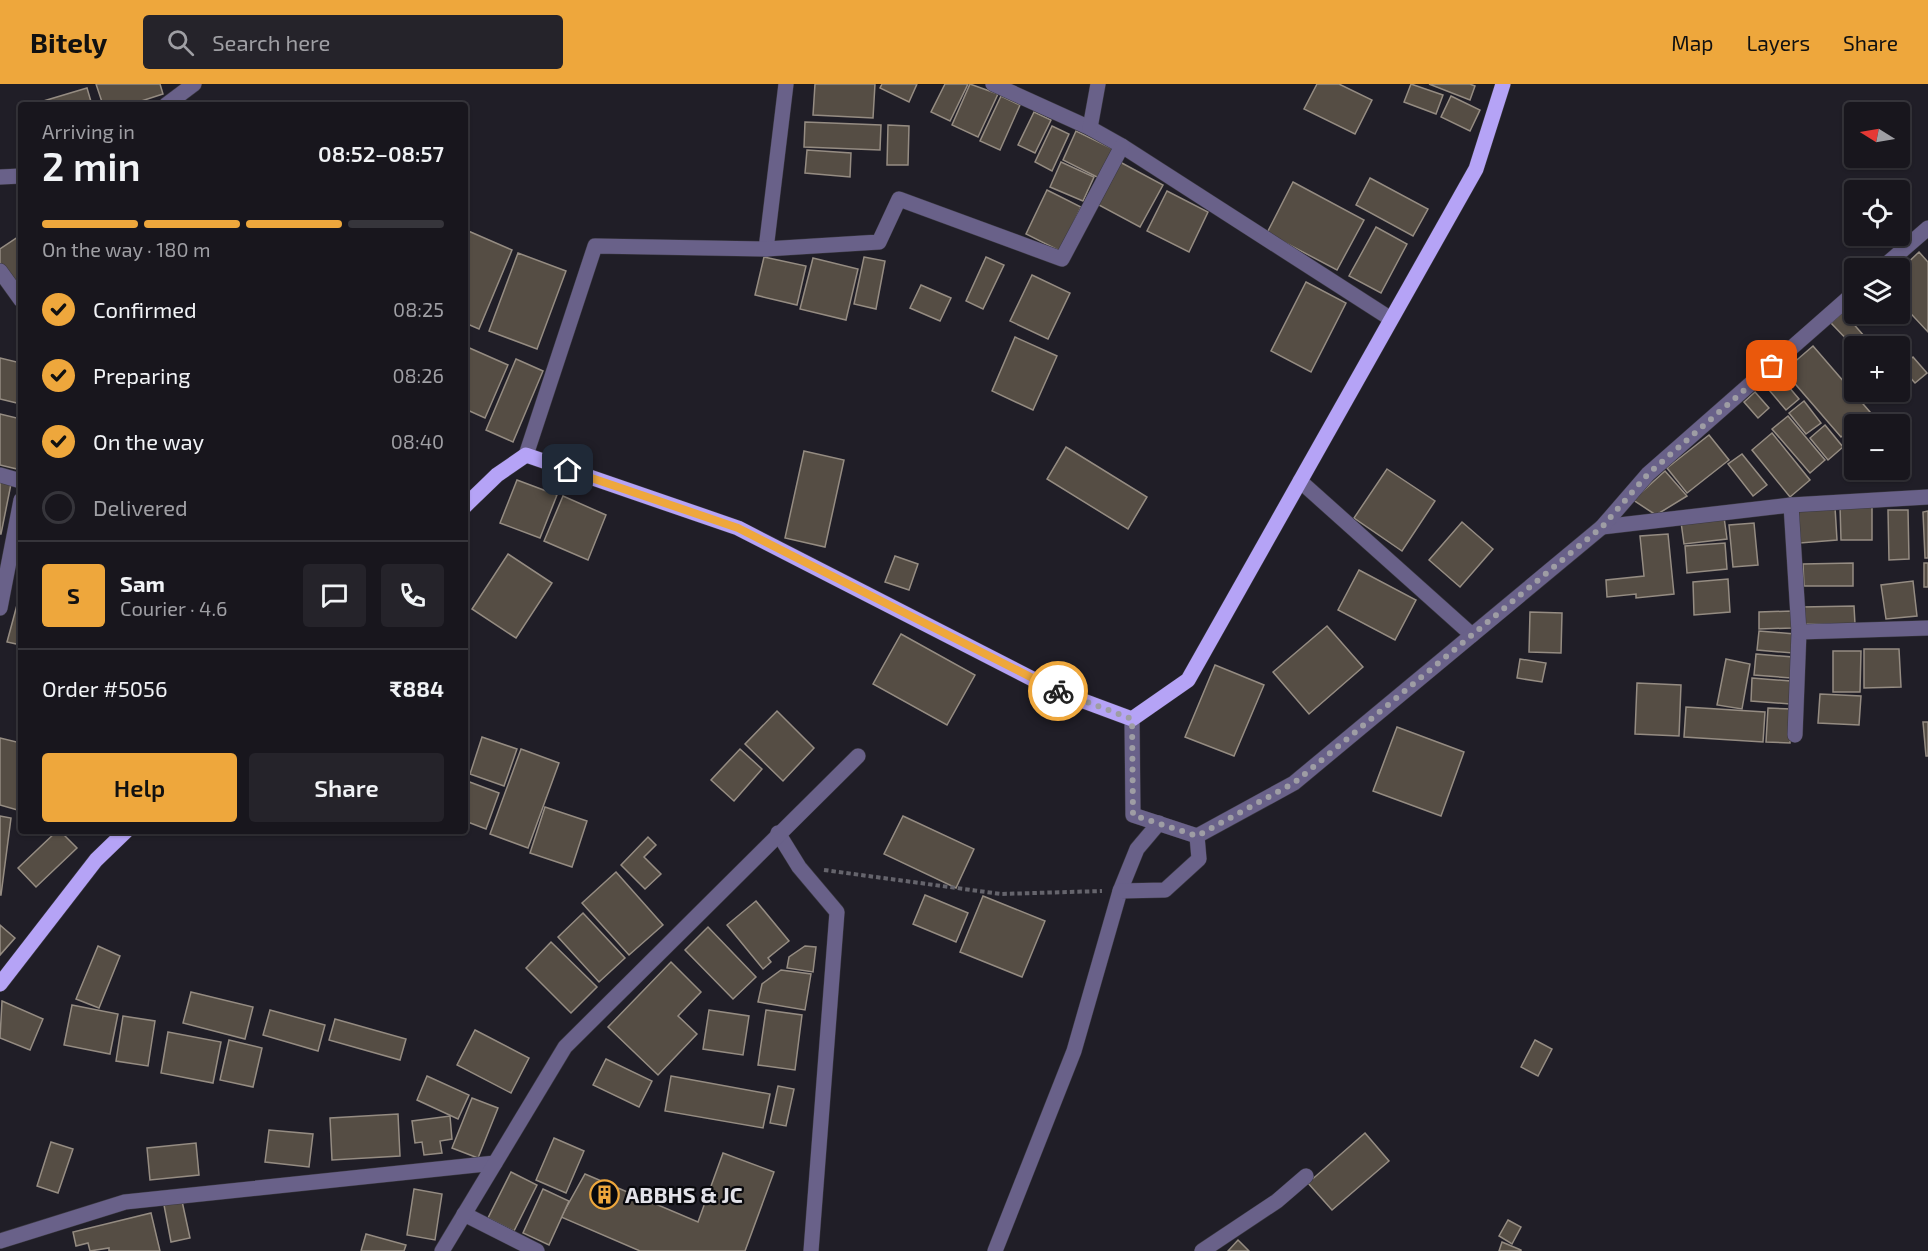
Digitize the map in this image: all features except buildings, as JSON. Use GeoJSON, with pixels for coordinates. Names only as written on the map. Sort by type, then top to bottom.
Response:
{"type":"FeatureCollection","features":[{"type":"Feature","properties":{"kind":"main road"},"geometry":{"type":"LineString","coordinates":[[468,503],[497,475],[526,455],[738,528],[1054,690],[1132,719],[1188,680],[1476,169],[1503,84]]}},
{"type":"Feature","properties":{"kind":"main road"},"geometry":{"type":"LineString","coordinates":[[0,984],[96,860],[123,834]]}},
{"type":"Feature","properties":{"kind":"street"},"geometry":{"type":"LineString","coordinates":[[170,102],[194,84]]}},
{"type":"Feature","properties":{"kind":"street"},"geometry":{"type":"LineString","coordinates":[[766,249],[786,84]]}},
{"type":"Feature","properties":{"kind":"street"},"geometry":{"type":"LineString","coordinates":[[993,84],[1090,128],[1122,146],[1391,319]]}},
{"type":"Feature","properties":{"kind":"street"},"geometry":{"type":"LineString","coordinates":[[1090,128],[1098,84]]}},
{"type":"Feature","properties":{"kind":"street"},"geometry":{"type":"LineString","coordinates":[[526,455],[594,246],[766,249],[879,242],[899,199],[1062,259],[1122,146]]}},
{"type":"Feature","properties":{"kind":"street"},"geometry":{"type":"LineString","coordinates":[[0,177],[18,176]]}},
{"type":"Feature","properties":{"kind":"street"},"geometry":{"type":"LineString","coordinates":[[1894,258],[1928,228]]}},
{"type":"Feature","properties":{"kind":"street"},"geometry":{"type":"LineString","coordinates":[[0,271],[18,296]]}},
{"type":"Feature","properties":{"kind":"street"},"geometry":{"type":"LineString","coordinates":[[1132,719],[1133,815],[1197,836],[1294,783],[1602,527],[1648,474],[1844,302]]}},
{"type":"Feature","properties":{"kind":"street"},"geometry":{"type":"LineString","coordinates":[[0,475],[18,479]]}},
{"type":"Feature","properties":{"kind":"street"},"geometry":{"type":"LineString","coordinates":[[1300,481],[1472,635]]}},
{"type":"Feature","properties":{"kind":"street"},"geometry":{"type":"LineString","coordinates":[[1602,527],[1791,505],[1928,497]]}},
{"type":"Feature","properties":{"kind":"street"},"geometry":{"type":"LineString","coordinates":[[1791,505],[1799,632],[1795,735]]}},
{"type":"Feature","properties":{"kind":"street"},"geometry":{"type":"LineString","coordinates":[[0,608],[6,550],[18,510]]}},
{"type":"Feature","properties":{"kind":"street"},"geometry":{"type":"LineString","coordinates":[[1799,632],[1928,628]]}},
{"type":"Feature","properties":{"kind":"street"},"geometry":{"type":"LineString","coordinates":[[441,1251],[565,1047],[858,756]]}},
{"type":"Feature","properties":{"kind":"street"},"geometry":{"type":"LineString","coordinates":[[995,1251],[1074,1052],[1120,891],[1137,849],[1159,823]]}},
{"type":"Feature","properties":{"kind":"street"},"geometry":{"type":"LineString","coordinates":[[778,833],[799,867],[837,912],[811,1251]]}},
{"type":"Feature","properties":{"kind":"street"},"geometry":{"type":"LineString","coordinates":[[1120,891],[1165,890],[1199,859],[1197,836]]}},
{"type":"Feature","properties":{"kind":"street"},"geometry":{"type":"LineString","coordinates":[[0,1241],[125,1202],[495,1163]]}},
{"type":"Feature","properties":{"kind":"street"},"geometry":{"type":"LineString","coordinates":[[1202,1251],[1277,1201],[1306,1176]]}},
{"type":"Feature","properties":{"kind":"street"},"geometry":{"type":"LineString","coordinates":[[464,1214],[537,1251]]}},
{"type":"Feature","properties":{"kind":"path"},"geometry":{"type":"LineString","coordinates":[[799,867],[1001,894],[1120,891]]}},
{"type":"Feature","properties":{"kind":"way so far"},"geometry":{"type":"LineString","coordinates":[[1058,691],[1132,719],[1133,815],[1197,836],[1294,783],[1602,527],[1648,474],[1772,366]]}},
{"type":"Feature","properties":{"kind":"place","name":"ABBHS & JC"},"geometry":{"type":"Point","coordinates":[604,1195]}},
{"type":"Feature","properties":{"kind":"route"},"geometry":{"type":"LineString","coordinates":[[568,470],[738,528],[1058,691]]}}]}
